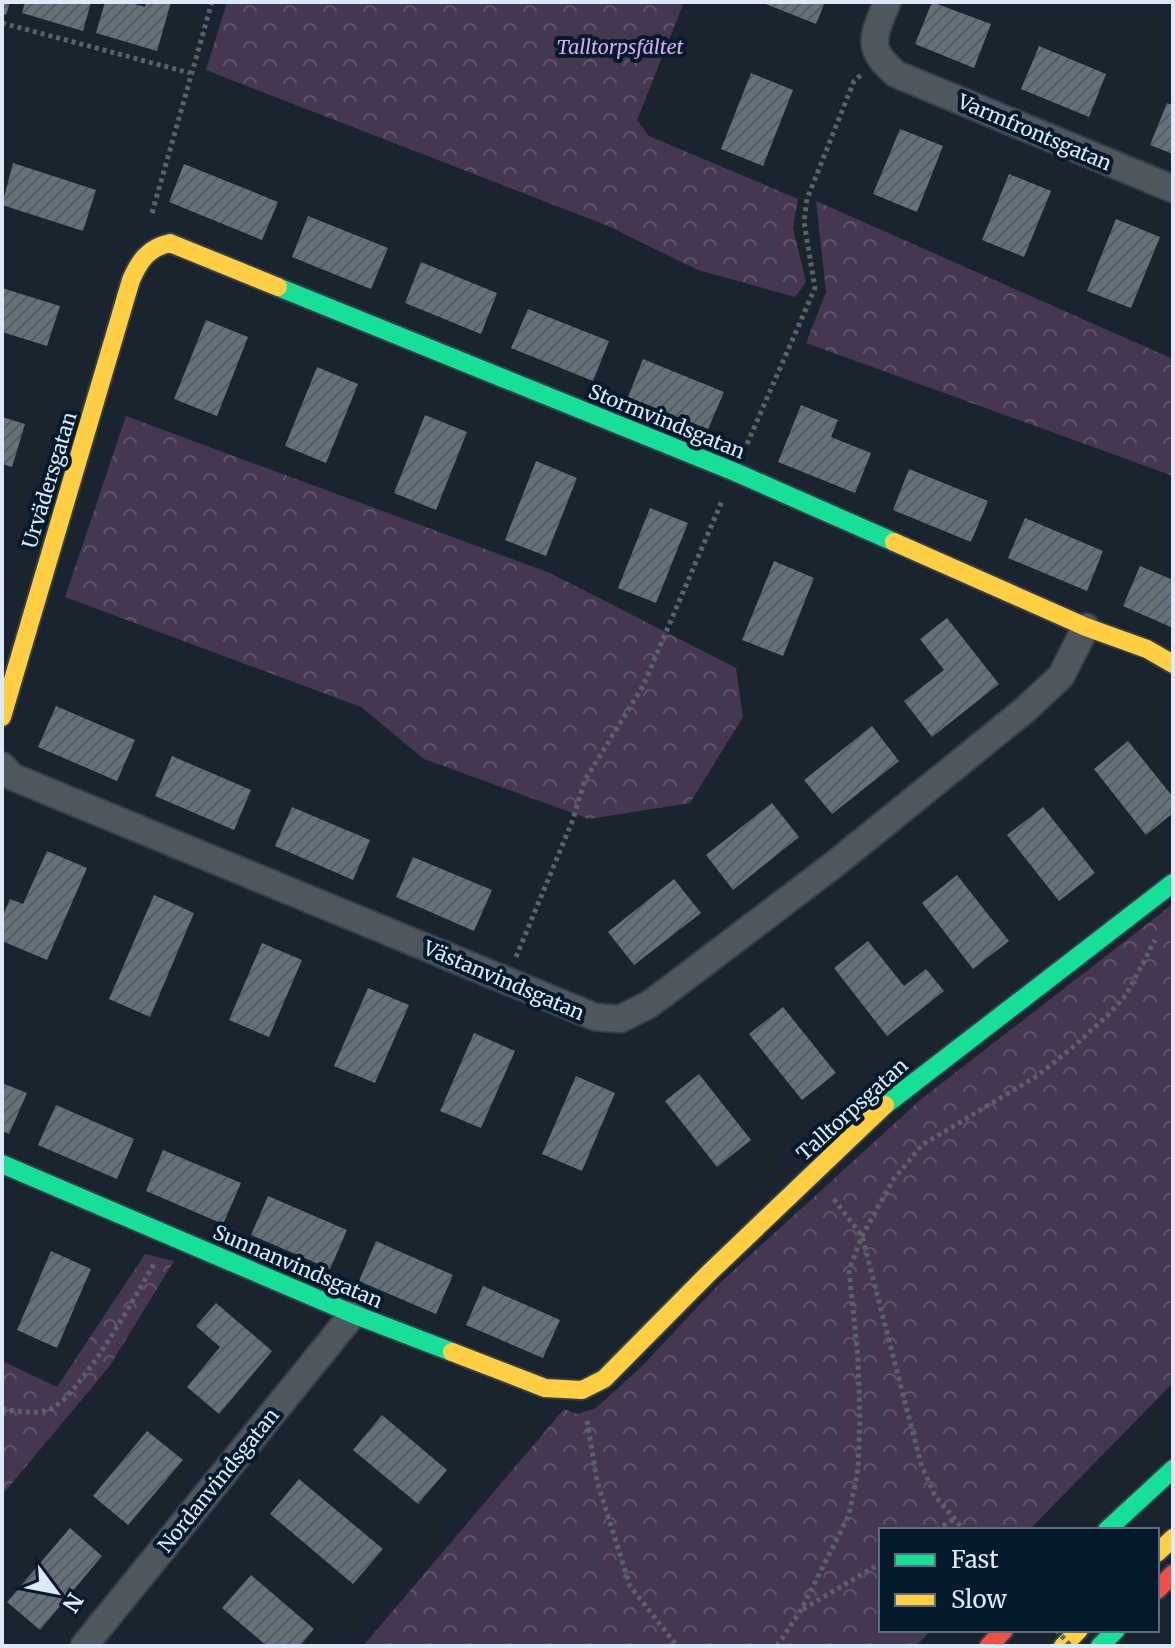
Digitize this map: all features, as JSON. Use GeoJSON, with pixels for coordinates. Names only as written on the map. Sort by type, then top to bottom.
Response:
{"type":"FeatureCollection","features":[{"type":"Feature","properties":{"kind":"main road","name":"Stormvindsgatan"},"geometry":{"type":"LineString","coordinates":[[147,252],[170,243],[735,472],[1086,627],[1147,649],[1173,664]]}},
{"type":"Feature","properties":{"kind":"main road","name":"Urvädersgatan"},"geometry":{"type":"LineString","coordinates":[[2,717],[131,280],[147,252]]}},
{"type":"Feature","properties":{"kind":"main road","name":"Talltorpsgatan"},"geometry":{"type":"LineString","coordinates":[[582,1390],[604,1379],[709,1273],[896,1095],[1173,883]]}},
{"type":"Feature","properties":{"kind":"main road","name":"Sunnanvindsgatan"},"geometry":{"type":"LineString","coordinates":[[2,1164],[353,1314],[545,1388],[582,1390]]}},
{"type":"Feature","properties":{"kind":"main road"},"geometry":{"type":"LineString","coordinates":[[1109,1528],[1173,1469]]}},
{"type":"Feature","properties":{"kind":"street"},"geometry":{"type":"LineString","coordinates":[[887,2],[874,36],[887,66]]}},
{"type":"Feature","properties":{"kind":"street","name":"Varmfrontsgatan"},"geometry":{"type":"LineString","coordinates":[[887,66],[1173,189]]}},
{"type":"Feature","properties":{"kind":"street","name":"Västanvindsgatan"},"geometry":{"type":"LineString","coordinates":[[2,766],[13,777],[595,1017],[620,1019],[650,1004],[836,863],[1026,709],[1061,676],[1086,627]]}},
{"type":"Feature","properties":{"kind":"street","name":"Nordanvindsgatan"},"geometry":{"type":"LineString","coordinates":[[84,1646],[353,1314]]}},
{"type":"Feature","properties":{"kind":"path"},"geometry":{"type":"LineString","coordinates":[[147,252],[148,228],[212,2]]}},
{"type":"Feature","properties":{"kind":"path"},"geometry":{"type":"LineString","coordinates":[[2,23],[190,73]]}},
{"type":"Feature","properties":{"kind":"path"},"geometry":{"type":"LineString","coordinates":[[506,980],[572,822],[585,780],[643,686],[815,288],[804,222],[807,199],[854,81],[887,66]]}},
{"type":"Feature","properties":{"kind":"path"},"geometry":{"type":"LineString","coordinates":[[777,1646],[801,1610],[849,1515],[858,1469],[860,1418],[858,1357],[849,1270],[862,1236],[893,1180],[922,1145],[1037,1076],[1072,1048],[1126,995],[1160,934]]}},
{"type":"Feature","properties":{"kind":"path"},"geometry":{"type":"LineString","coordinates":[[815,1172],[862,1236],[921,1464],[935,1496],[963,1528]]}},
{"type":"Feature","properties":{"kind":"path"},"geometry":{"type":"LineString","coordinates":[[2,1409],[29,1412],[51,1409],[74,1389],[154,1264],[167,1235]]}},
{"type":"Feature","properties":{"kind":"path"},"geometry":{"type":"LineString","coordinates":[[582,1390],[597,1481],[630,1586],[677,1646]]}},
{"type":"Feature","properties":{"kind":"path"},"geometry":{"type":"LineString","coordinates":[[939,1528],[956,1518]]}},
{"type":"Feature","properties":{"kind":"path"},"geometry":{"type":"LineString","coordinates":[[801,1610],[879,1564]]}},
{"type":"Feature","properties":{"kind":"green space","name":"Talltorpsfältet"},"geometry":{"type":"Polygon","coordinates":[[[227,2],[684,2],[637,120],[649,136],[798,199],[793,228],[806,282],[795,297],[698,270],[608,226],[206,70],[227,2]]]}},
{"type":"Feature","properties":{"kind":"green space"},"geometry":{"type":"Polygon","coordinates":[[[816,201],[1173,359],[1173,476],[806,343],[826,292],[816,201]]]}},
{"type":"Feature","properties":{"kind":"green space"},"geometry":{"type":"Polygon","coordinates":[[[126,416],[550,573],[736,668],[743,717],[690,803],[589,819],[424,759],[361,707],[65,597],[126,416]]]}},
{"type":"Feature","properties":{"kind":"green space"},"geometry":{"type":"Polygon","coordinates":[[[1173,904],[1173,1383],[1031,1528],[879,1528],[879,1632],[929,1632],[916,1646],[363,1646],[564,1409],[577,1414],[596,1408],[641,1367],[722,1281],[920,1100],[1173,904]]]}},
{"type":"Feature","properties":{"kind":"green space"},"geometry":{"type":"Polygon","coordinates":[[[145,1254],[174,1261],[109,1367],[2,1495],[2,1361],[57,1387],[145,1254]]]}},
{"type":"Feature","properties":{"kind":"building"},"geometry":{"type":"Polygon","coordinates":[[[2,2],[10,2],[6,15],[2,14],[2,2]]]}},
{"type":"Feature","properties":{"kind":"building"},"geometry":{"type":"Polygon","coordinates":[[[25,2],[91,2],[83,31],[22,13],[25,2]]]}},
{"type":"Feature","properties":{"kind":"building"},"geometry":{"type":"Polygon","coordinates":[[[105,2],[128,2],[145,7],[146,2],[171,2],[157,51],[96,33],[105,2]]]}},
{"type":"Feature","properties":{"kind":"building"},"geometry":{"type":"Polygon","coordinates":[[[761,2],[825,2],[816,24],[761,2]]]}},
{"type":"Feature","properties":{"kind":"building"},"geometry":{"type":"Polygon","coordinates":[[[932,2],[991,24],[974,68],[915,44],[932,2]]]}},
{"type":"Feature","properties":{"kind":"building"},"geometry":{"type":"Polygon","coordinates":[[[1039,46],[1106,74],[1089,117],[1021,89],[1039,46]]]}},
{"type":"Feature","properties":{"kind":"building"},"geometry":{"type":"Polygon","coordinates":[[[751,73],[793,90],[763,166],[721,149],[751,73]]]}},
{"type":"Feature","properties":{"kind":"building"},"geometry":{"type":"Polygon","coordinates":[[[1167,103],[1173,105],[1173,154],[1150,145],[1167,103]]]}},
{"type":"Feature","properties":{"kind":"building"},"geometry":{"type":"Polygon","coordinates":[[[900,129],[943,146],[917,212],[873,194],[900,129]]]}},
{"type":"Feature","properties":{"kind":"building"},"geometry":{"type":"Polygon","coordinates":[[[13,163],[96,190],[83,231],[2,205],[13,163]]]}},
{"type":"Feature","properties":{"kind":"building"},"geometry":{"type":"Polygon","coordinates":[[[184,164],[278,202],[262,240],[169,202],[184,164]]]}},
{"type":"Feature","properties":{"kind":"building"},"geometry":{"type":"Polygon","coordinates":[[[1009,174],[1051,191],[1024,257],[982,240],[1009,174]]]}},
{"type":"Feature","properties":{"kind":"building"},"geometry":{"type":"Polygon","coordinates":[[[308,216],[388,248],[371,289],[292,257],[308,216]]]}},
{"type":"Feature","properties":{"kind":"building"},"geometry":{"type":"Polygon","coordinates":[[[1116,219],[1160,237],[1131,308],[1087,291],[1116,219]]]}},
{"type":"Feature","properties":{"kind":"building"},"geometry":{"type":"Polygon","coordinates":[[[421,262],[497,293],[481,334],[405,303],[421,262]]]}},
{"type":"Feature","properties":{"kind":"building"},"geometry":{"type":"Polygon","coordinates":[[[2,288],[60,306],[47,346],[2,332],[2,288]]]}},
{"type":"Feature","properties":{"kind":"building"},"geometry":{"type":"Polygon","coordinates":[[[528,309],[609,341],[593,381],[511,348],[528,309]]]}},
{"type":"Feature","properties":{"kind":"building"},"geometry":{"type":"Polygon","coordinates":[[[206,320],[248,337],[217,416],[174,399],[206,320]]]}},
{"type":"Feature","properties":{"kind":"building"},"geometry":{"type":"Polygon","coordinates":[[[643,359],[724,392],[708,429],[628,397],[643,359]]]}},
{"type":"Feature","properties":{"kind":"building"},"geometry":{"type":"Polygon","coordinates":[[[317,367],[358,384],[326,463],[285,446],[317,367]]]}},
{"type":"Feature","properties":{"kind":"building"},"geometry":{"type":"Polygon","coordinates":[[[801,405],[838,420],[831,437],[871,453],[855,493],[778,462],[801,405]]]}},
{"type":"Feature","properties":{"kind":"building"},"geometry":{"type":"Polygon","coordinates":[[[425,415],[467,432],[436,510],[394,493],[425,415]]]}},
{"type":"Feature","properties":{"kind":"building"},"geometry":{"type":"Polygon","coordinates":[[[2,417],[25,424],[12,467],[2,464],[2,417]]]}},
{"type":"Feature","properties":{"kind":"building"},"geometry":{"type":"Polygon","coordinates":[[[536,461],[577,478],[546,556],[505,540],[536,461]]]}},
{"type":"Feature","properties":{"kind":"building"},"geometry":{"type":"Polygon","coordinates":[[[909,469],[988,501],[971,542],[893,510],[909,469]]]}},
{"type":"Feature","properties":{"kind":"building"},"geometry":{"type":"Polygon","coordinates":[[[650,508],[688,523],[656,603],[618,588],[650,508]]]}},
{"type":"Feature","properties":{"kind":"building"},"geometry":{"type":"Polygon","coordinates":[[[1025,518],[1103,551],[1087,591],[1008,558],[1025,518]]]}},
{"type":"Feature","properties":{"kind":"building"},"geometry":{"type":"Polygon","coordinates":[[[774,561],[814,578],[783,656],[742,640],[774,561]]]}},
{"type":"Feature","properties":{"kind":"building"},"geometry":{"type":"Polygon","coordinates":[[[1140,566],[1173,580],[1173,628],[1123,606],[1140,566]]]}},
{"type":"Feature","properties":{"kind":"building"},"geometry":{"type":"Polygon","coordinates":[[[947,618],[999,684],[932,737],[904,701],[944,670],[920,639],[947,618]]]}},
{"type":"Feature","properties":{"kind":"building"},"geometry":{"type":"Polygon","coordinates":[[[56,706],[135,740],[117,781],[38,747],[56,706]]]}},
{"type":"Feature","properties":{"kind":"building"},"geometry":{"type":"Polygon","coordinates":[[[872,726],[899,761],[832,814],[804,780],[872,726]]]}},
{"type":"Feature","properties":{"kind":"building"},"geometry":{"type":"Polygon","coordinates":[[[1128,741],[1173,797],[1173,813],[1146,835],[1094,769],[1128,741]]]}},
{"type":"Feature","properties":{"kind":"building"},"geometry":{"type":"Polygon","coordinates":[[[172,756],[251,790],[234,830],[155,796],[172,756]]]}},
{"type":"Feature","properties":{"kind":"building"},"geometry":{"type":"Polygon","coordinates":[[[772,803],[799,837],[733,890],[706,855],[772,803]]]}},
{"type":"Feature","properties":{"kind":"building"},"geometry":{"type":"Polygon","coordinates":[[[292,807],[370,840],[353,880],[275,846],[292,807]]]}},
{"type":"Feature","properties":{"kind":"building"},"geometry":{"type":"Polygon","coordinates":[[[1043,807],[1095,873],[1059,901],[1007,835],[1043,807]]]}},
{"type":"Feature","properties":{"kind":"building"},"geometry":{"type":"Polygon","coordinates":[[[47,851],[87,868],[47,960],[2,941],[2,918],[10,899],[23,904],[47,851]]]}},
{"type":"Feature","properties":{"kind":"building"},"geometry":{"type":"Polygon","coordinates":[[[413,857],[492,890],[474,931],[396,897],[413,857]]]}},
{"type":"Feature","properties":{"kind":"building"},"geometry":{"type":"Polygon","coordinates":[[[957,875],[1009,941],[973,969],[922,903],[957,875]]]}},
{"type":"Feature","properties":{"kind":"building"},"geometry":{"type":"Polygon","coordinates":[[[674,879],[701,913],[634,965],[608,932],[674,879]]]}},
{"type":"Feature","properties":{"kind":"building"},"geometry":{"type":"Polygon","coordinates":[[[154,895],[194,913],[150,1017],[109,999],[154,895]]]}},
{"type":"Feature","properties":{"kind":"building"},"geometry":{"type":"Polygon","coordinates":[[[868,941],[904,986],[926,969],[944,991],[887,1036],[834,968],[868,941]]]}},
{"type":"Feature","properties":{"kind":"building"},"geometry":{"type":"Polygon","coordinates":[[[262,943],[302,960],[269,1037],[229,1020],[262,943]]]}},
{"type":"Feature","properties":{"kind":"building"},"geometry":{"type":"Polygon","coordinates":[[[368,988],[409,1005],[375,1083],[334,1066],[368,988]]]}},
{"type":"Feature","properties":{"kind":"building"},"geometry":{"type":"Polygon","coordinates":[[[783,1007],[836,1073],[802,1100],[749,1034],[783,1007]]]}},
{"type":"Feature","properties":{"kind":"building"},"geometry":{"type":"Polygon","coordinates":[[[474,1033],[515,1051],[481,1128],[440,1111],[474,1033]]]}},
{"type":"Feature","properties":{"kind":"building"},"geometry":{"type":"Polygon","coordinates":[[[699,1074],[751,1140],[717,1167],[665,1101],[699,1074]]]}},
{"type":"Feature","properties":{"kind":"building"},"geometry":{"type":"Polygon","coordinates":[[[576,1076],[615,1093],[582,1171],[542,1154],[576,1076]]]}},
{"type":"Feature","properties":{"kind":"building"},"geometry":{"type":"Polygon","coordinates":[[[2,1083],[27,1093],[9,1134],[2,1131],[2,1083]]]}},
{"type":"Feature","properties":{"kind":"building"},"geometry":{"type":"Polygon","coordinates":[[[56,1105],[134,1139],[117,1179],[38,1145],[56,1105]]]}},
{"type":"Feature","properties":{"kind":"building"},"geometry":{"type":"Polygon","coordinates":[[[163,1150],[241,1183],[223,1224],[146,1191],[163,1150]]]}},
{"type":"Feature","properties":{"kind":"building"},"geometry":{"type":"Polygon","coordinates":[[[268,1196],[347,1230],[330,1269],[251,1235],[268,1196]]]}},
{"type":"Feature","properties":{"kind":"building"},"geometry":{"type":"Polygon","coordinates":[[[376,1241],[453,1275],[436,1314],[359,1281],[376,1241]]]}},
{"type":"Feature","properties":{"kind":"building"},"geometry":{"type":"Polygon","coordinates":[[[51,1251],[91,1269],[57,1348],[17,1330],[51,1251]]]}},
{"type":"Feature","properties":{"kind":"building"},"geometry":{"type":"Polygon","coordinates":[[[483,1286],[560,1320],[543,1358],[466,1325],[483,1286]]]}},
{"type":"Feature","properties":{"kind":"building"},"geometry":{"type":"Polygon","coordinates":[[[216,1303],[272,1351],[219,1414],[187,1387],[220,1347],[196,1326],[216,1303]]]}},
{"type":"Feature","properties":{"kind":"building"},"geometry":{"type":"Polygon","coordinates":[[[382,1415],[447,1470],[418,1504],[353,1450],[382,1415]]]}},
{"type":"Feature","properties":{"kind":"building"},"geometry":{"type":"Polygon","coordinates":[[[147,1431],[183,1460],[128,1525],[93,1496],[147,1431]]]}},
{"type":"Feature","properties":{"kind":"building"},"geometry":{"type":"Polygon","coordinates":[[[299,1479],[383,1549],[353,1584],[270,1514],[299,1479]]]}},
{"type":"Feature","properties":{"kind":"building"},"geometry":{"type":"Polygon","coordinates":[[[70,1528],[102,1556],[40,1630],[7,1602],[70,1528]]]}},
{"type":"Feature","properties":{"kind":"building"},"geometry":{"type":"Polygon","coordinates":[[[251,1575],[314,1629],[300,1646],[267,1646],[222,1608],[251,1575]]]}},
{"type":"Feature","properties":{"kind":"traffic: fast"},"geometry":{"type":"LineString","coordinates":[[278,287],[735,472],[894,542]]}},
{"type":"Feature","properties":{"kind":"traffic: fast"},"geometry":{"type":"LineString","coordinates":[[885,1105],[1173,883]]}},
{"type":"Feature","properties":{"kind":"traffic: fast"},"geometry":{"type":"LineString","coordinates":[[2,1164],[353,1314],[452,1352]]}},
{"type":"Feature","properties":{"kind":"traffic: fast"},"geometry":{"type":"LineString","coordinates":[[1109,1528],[1173,1469]]}},
{"type":"Feature","properties":{"kind":"traffic: fast"},"geometry":{"type":"LineString","coordinates":[[1100,1646],[1114,1632]]}},
{"type":"Feature","properties":{"kind":"traffic: slow"},"geometry":{"type":"LineString","coordinates":[[2,717],[131,280],[138,266],[150,252],[170,243],[278,287]]}},
{"type":"Feature","properties":{"kind":"traffic: slow"},"geometry":{"type":"LineString","coordinates":[[894,542],[1086,627],[1147,649],[1173,664]]}},
{"type":"Feature","properties":{"kind":"traffic: slow"},"geometry":{"type":"LineString","coordinates":[[452,1352],[545,1388],[582,1390],[604,1379],[709,1273],[885,1105]]}},
{"type":"Feature","properties":{"kind":"traffic: slow"},"geometry":{"type":"LineString","coordinates":[[1159,1551],[1173,1538]]}},
{"type":"Feature","properties":{"kind":"traffic: slow"},"geometry":{"type":"LineString","coordinates":[[1063,1646],[1077,1632]]}},
{"type":"Feature","properties":{"kind":"traffic: jam"},"geometry":{"type":"LineString","coordinates":[[1159,1588],[1173,1574]]}},
{"type":"Feature","properties":{"kind":"traffic: jam"},"geometry":{"type":"LineString","coordinates":[[989,1646],[1002,1632]]}}]}
